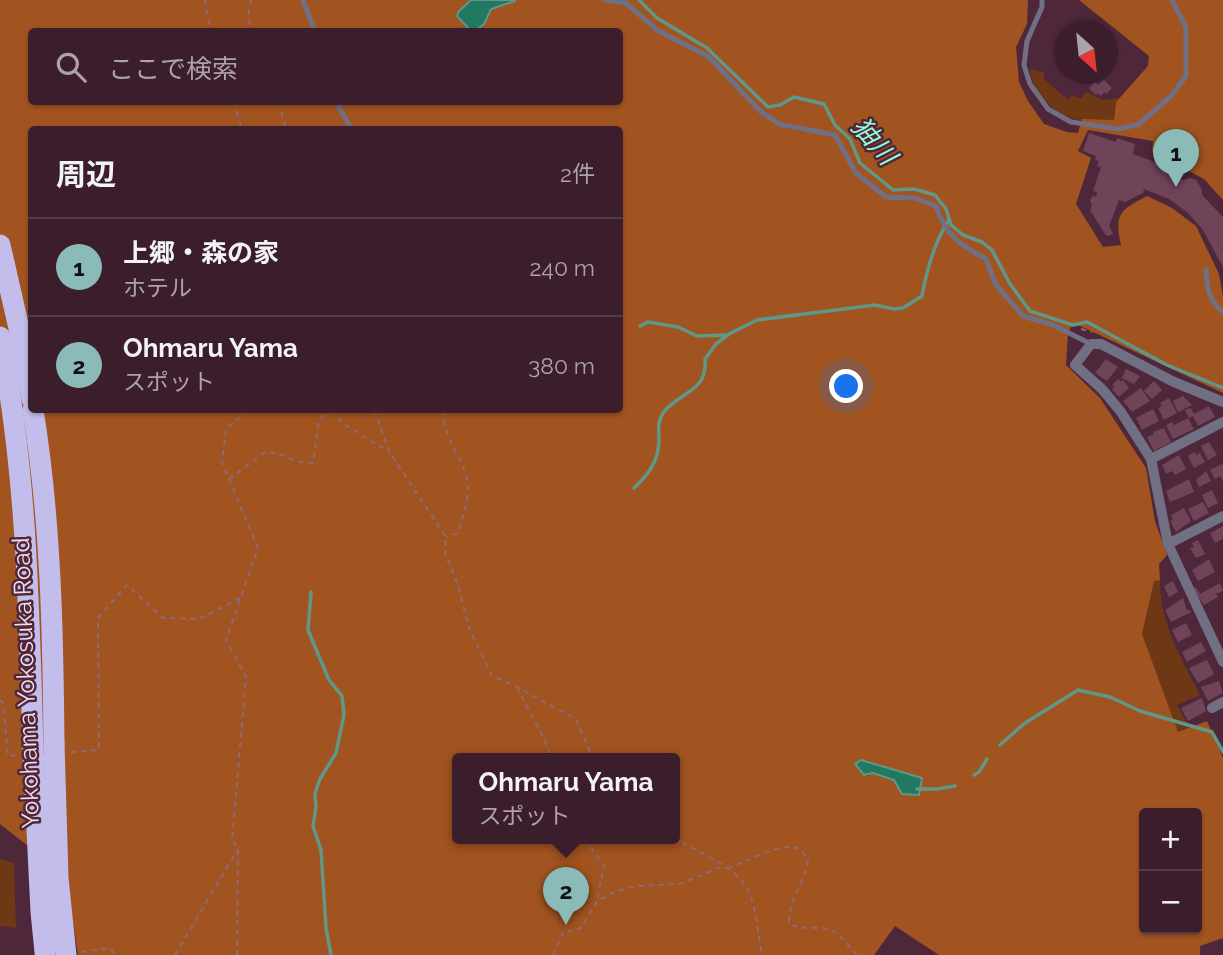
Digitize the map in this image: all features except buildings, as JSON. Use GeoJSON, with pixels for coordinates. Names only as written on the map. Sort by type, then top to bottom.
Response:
{"type":"FeatureCollection","features":[{"type":"Feature","properties":{"kind":"highway"},"geometry":{"type":"LineString","coordinates":[[0,245],[28,376]]}},
{"type":"Feature","properties":{"kind":"highway","name":"Yokohama Yokosuka Road"},"geometry":{"type":"LineString","coordinates":[[0,337],[9,381],[22,493],[42,750],[58,878],[71,954]]}},
{"type":"Feature","properties":{"kind":"highway","name":"Yokohama Yokosuka Road"},"geometry":{"type":"LineString","coordinates":[[33,413],[48,524],[53,625],[42,750],[41,912],[45,955]]}},
{"type":"Feature","properties":{"kind":"street"},"geometry":{"type":"LineString","coordinates":[[1223,402],[1174,382],[1101,344],[1091,344],[1075,365],[1108,396],[1151,458],[1168,544],[1223,662]]}},
{"type":"Feature","properties":{"kind":"street"},"geometry":{"type":"LineString","coordinates":[[1151,458],[1223,422]]}},
{"type":"Feature","properties":{"kind":"street"},"geometry":{"type":"LineString","coordinates":[[1168,544],[1223,516]]}},
{"type":"Feature","properties":{"kind":"lane"},"geometry":{"type":"LineString","coordinates":[[303,0],[313,28]]}},
{"type":"Feature","properties":{"kind":"lane"},"geometry":{"type":"LineString","coordinates":[[605,0],[626,3],[657,30],[709,57],[760,111],[779,124],[835,135],[856,173],[886,197],[915,198],[936,206],[942,224],[962,246],[986,259],[996,285],[1023,316],[1053,325],[1091,344]]}},
{"type":"Feature","properties":{"kind":"lane"},"geometry":{"type":"LineString","coordinates":[[1042,0],[1042,7],[1027,41],[1024,65],[1030,84],[1048,109],[1071,122],[1119,129],[1139,124],[1172,95],[1186,76],[1186,27],[1172,0]]}},
{"type":"Feature","properties":{"kind":"lane"},"geometry":{"type":"LineString","coordinates":[[338,105],[350,126]]}},
{"type":"Feature","properties":{"kind":"lane"},"geometry":{"type":"LineString","coordinates":[[1206,270],[1210,298],[1223,312]]}},
{"type":"Feature","properties":{"kind":"path"},"geometry":{"type":"LineString","coordinates":[[205,0],[211,28]]}},
{"type":"Feature","properties":{"kind":"path"},"geometry":{"type":"LineString","coordinates":[[251,0],[248,11],[251,28]]}},
{"type":"Feature","properties":{"kind":"path"},"geometry":{"type":"LineString","coordinates":[[235,105],[242,126]]}},
{"type":"Feature","properties":{"kind":"path"},"geometry":{"type":"LineString","coordinates":[[280,105],[285,126]]}},
{"type":"Feature","properties":{"kind":"path"},"geometry":{"type":"LineString","coordinates":[[237,955],[238,848],[232,840],[246,677],[226,640],[258,548],[222,462],[226,429],[245,413]]}},
{"type":"Feature","properties":{"kind":"path"},"geometry":{"type":"LineString","coordinates":[[229,479],[265,452],[313,463],[319,421],[327,413]]}},
{"type":"Feature","properties":{"kind":"path"},"geometry":{"type":"LineString","coordinates":[[333,413],[342,423],[390,453]]}},
{"type":"Feature","properties":{"kind":"path"},"geometry":{"type":"LineString","coordinates":[[375,413],[390,453],[446,537],[445,553],[458,585],[469,628],[492,676],[516,685],[541,702],[575,718],[590,753]]}},
{"type":"Feature","properties":{"kind":"path"},"geometry":{"type":"LineString","coordinates":[[444,413],[444,425],[462,465],[468,487],[458,534],[446,537]]}},
{"type":"Feature","properties":{"kind":"path"},"geometry":{"type":"LineString","coordinates":[[0,700],[3,703],[8,756],[42,750],[99,750],[98,618],[127,585],[163,618],[199,619],[242,597]]}},
{"type":"Feature","properties":{"kind":"path"},"geometry":{"type":"LineString","coordinates":[[516,685],[550,753]]}},
{"type":"Feature","properties":{"kind":"path"},"geometry":{"type":"LineString","coordinates":[[680,841],[728,869],[744,883],[753,907],[762,955]]}},
{"type":"Feature","properties":{"kind":"path"},"geometry":{"type":"LineString","coordinates":[[553,955],[564,931],[575,931],[582,927],[597,901],[604,866],[588,844]]}},
{"type":"Feature","properties":{"kind":"path"},"geometry":{"type":"LineString","coordinates":[[728,869],[790,847],[803,851],[808,859],[807,873],[789,911],[789,923],[796,928],[819,927],[835,932],[857,955]]}},
{"type":"Feature","properties":{"kind":"path"},"geometry":{"type":"LineString","coordinates":[[175,955],[238,848]]}},
{"type":"Feature","properties":{"kind":"path"},"geometry":{"type":"LineString","coordinates":[[597,901],[616,891],[638,886],[680,884],[723,866]]}},
{"type":"Feature","properties":{"kind":"path"},"geometry":{"type":"LineString","coordinates":[[71,954],[110,948],[116,955]]}},
{"type":"Feature","properties":{"kind":"shaded area"},"geometry":{"type":"Polygon","coordinates":[[[0,0],[1028,0],[1027,24],[1016,47],[1019,82],[1044,124],[1078,133],[1082,119],[1114,120],[1116,102],[1148,66],[1149,56],[1118,31],[1118,21],[1105,21],[1079,0],[1223,0],[1223,200],[1204,179],[1152,152],[1153,141],[1088,130],[1078,151],[1091,158],[1076,204],[1103,247],[1121,245],[1118,226],[1121,214],[1147,196],[1172,208],[1196,226],[1219,274],[1223,297],[1223,393],[1074,323],[1068,332],[1066,365],[1100,398],[1146,468],[1155,521],[1167,555],[1159,564],[1160,580],[1154,581],[1142,634],[1178,732],[1207,721],[1223,758],[1223,938],[1200,946],[1200,955],[939,955],[895,926],[874,955],[78,955],[66,876],[0,824],[0,0]],[[861,760],[867,776],[873,773],[894,780],[902,794],[921,778],[861,760]]]}},
{"type":"Feature","properties":{"kind":"shaded area"},"geometry":{"type":"Polygon","coordinates":[[[471,0],[515,0],[491,9],[484,24],[479,28],[468,28],[457,16],[471,0]]]}},
{"type":"Feature","properties":{"kind":"shaded area"},"geometry":{"type":"Polygon","coordinates":[[[1030,69],[1044,72],[1044,79],[1068,100],[1072,95],[1081,99],[1086,92],[1103,100],[1120,98],[1116,102],[1114,120],[1079,120],[1062,114],[1040,94],[1031,78],[1030,69]]]}},
{"type":"Feature","properties":{"kind":"shaded area"},"geometry":{"type":"Polygon","coordinates":[[[1154,580],[1160,580],[1168,626],[1200,695],[1177,705],[1190,728],[1178,733],[1142,634],[1154,580]]]}},
{"type":"Feature","properties":{"kind":"shaded area"},"geometry":{"type":"Polygon","coordinates":[[[861,760],[922,778],[919,795],[902,794],[894,780],[873,773],[864,775],[855,764],[861,760]]]}},
{"type":"Feature","properties":{"kind":"shaded area"},"geometry":{"type":"Polygon","coordinates":[[[0,859],[14,863],[16,928],[0,926],[0,859]]]}},
{"type":"Feature","properties":{"kind":"waterway","name":"㹨川"},"geometry":{"type":"LineString","coordinates":[[639,0],[657,18],[707,48],[768,107],[780,105],[794,97],[824,104],[835,125],[850,139],[860,163],[893,190],[914,189],[935,195],[946,209],[951,225],[963,235],[982,242],[992,250],[1010,284],[1030,311],[1073,325],[1087,322],[1167,365],[1223,388]]}},
{"type":"Feature","properties":{"kind":"waterway"},"geometry":{"type":"LineString","coordinates":[[634,488],[655,461],[659,423],[663,413],[702,379],[705,359],[716,344],[757,320],[875,305],[903,308],[922,296],[932,256],[949,220]]}},
{"type":"Feature","properties":{"kind":"waterway"},"geometry":{"type":"LineString","coordinates":[[640,326],[648,322],[678,327],[697,336],[728,335]]}},
{"type":"Feature","properties":{"kind":"waterway"},"geometry":{"type":"LineString","coordinates":[[311,592],[308,630],[329,680],[342,696],[344,715],[336,753],[315,793],[313,826],[321,850],[326,928],[331,955]]}},
{"type":"Feature","properties":{"kind":"waterway"},"geometry":{"type":"LineString","coordinates":[[1000,745],[1025,723],[1078,690],[1110,697],[1140,711],[1212,732],[1223,752]]}},
{"type":"Feature","properties":{"kind":"waterway"},"geometry":{"type":"LineString","coordinates":[[974,775],[987,759]]}},
{"type":"Feature","properties":{"kind":"waterway"},"geometry":{"type":"LineString","coordinates":[[917,789],[955,786]]}},
{"type":"Feature","properties":{"kind":"place","name":"上郷・森の家"},"geometry":{"type":"Point","coordinates":[1176,187]}},
{"type":"Feature","properties":{"kind":"place","name":"Ohmaru Yama"},"geometry":{"type":"Point","coordinates":[566,925]}}]}
